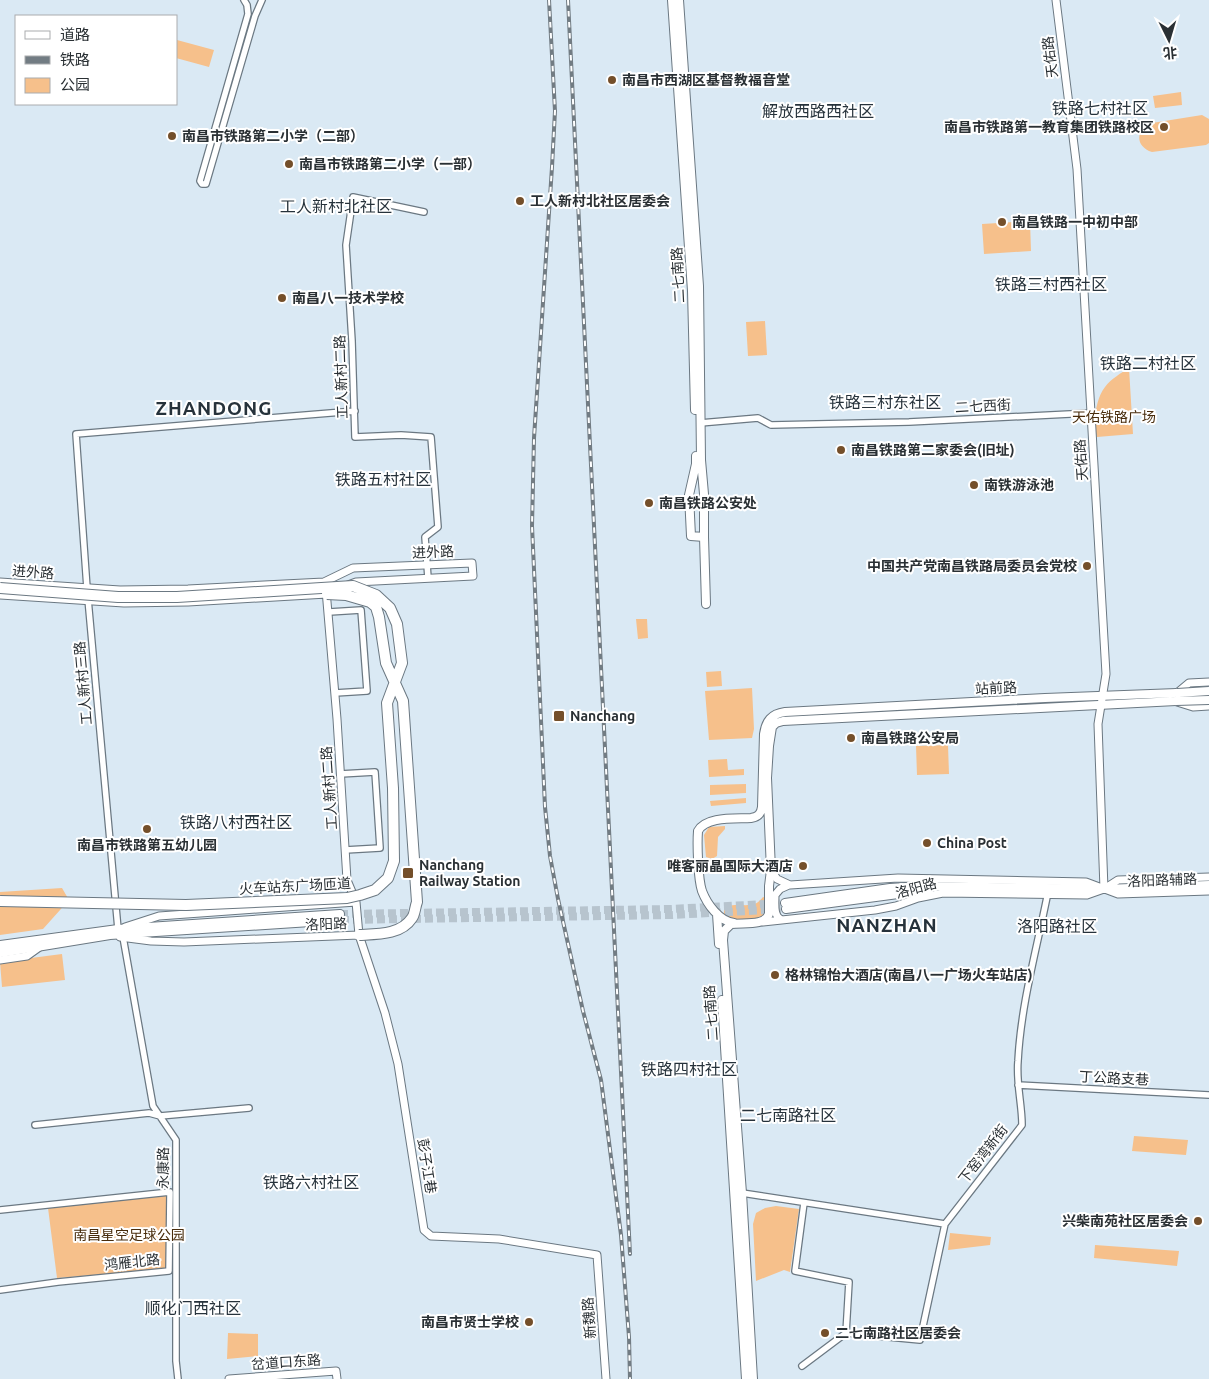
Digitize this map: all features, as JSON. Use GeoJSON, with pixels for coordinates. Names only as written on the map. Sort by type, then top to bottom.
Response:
{"type":"FeatureCollection","features":[{"type":"Feature","properties":{"kind":"highway","name":"火车站东广场匝道"},"geometry":{"type":"LineString","coordinates":[[0,588],[118,597],[177,596],[353,586],[376,595],[390,608],[397,624],[402,663],[388,703],[393,788],[394,861],[388,878],[375,890],[347,898],[186,905],[0,901]]}},
{"type":"Feature","properties":{"kind":"highway"},"geometry":{"type":"LineString","coordinates":[[327,594],[346,595],[370,602],[376,607],[386,663],[403,702],[416,902],[413,917],[404,927],[385,933],[359,935]]}},
{"type":"Feature","properties":{"kind":"main road","name":"二七南路"},"geometry":{"type":"LineString","coordinates":[[672,0],[692,291],[696,464],[689,496],[691,536],[704,537]]}},
{"type":"Feature","properties":{"kind":"main road","name":"二七南路"},"geometry":{"type":"LineString","coordinates":[[679,0],[699,286],[700,423],[704,494],[706,604]]}},
{"type":"Feature","properties":{"kind":"main road","name":"站前路"},"geometry":{"type":"LineString","coordinates":[[786,721],[1100,705],[1177,697],[1209,691]]}},
{"type":"Feature","properties":{"kind":"main road","name":"站前路"},"geometry":{"type":"LineString","coordinates":[[785,712],[1103,695],[1209,700]]}},
{"type":"Feature","properties":{"kind":"main road","name":"二七南路"},"geometry":{"type":"LineString","coordinates":[[746,1379],[717,914],[708,902],[702,889],[698,832],[701,826],[710,822],[751,818],[759,815],[762,807],[762,764],[765,728],[768,720],[773,715],[785,712]]}},
{"type":"Feature","properties":{"kind":"main road"},"geometry":{"type":"LineString","coordinates":[[717,914],[725,921],[734,924],[763,922],[769,914],[771,870],[767,778],[769,740],[774,725],[778,722],[786,721],[785,712]]}},
{"type":"Feature","properties":{"kind":"main road","name":"洛阳路"},"geometry":{"type":"LineString","coordinates":[[1104,889],[1087,892],[1048,893],[944,889],[785,906],[890,888],[922,886],[1104,889],[1209,885]]}},
{"type":"Feature","properties":{"kind":"main road","name":"洛阳路"},"geometry":{"type":"LineString","coordinates":[[0,945],[118,929],[341,917],[110,935],[0,953]]}},
{"type":"Feature","properties":{"kind":"main road","name":"二七南路"},"geometry":{"type":"LineString","coordinates":[[734,924],[726,928],[723,940],[742,1194],[753,1379]]}},
{"type":"Feature","properties":{"kind":"street"},"geometry":{"type":"LineString","coordinates":[[244,0],[247,5],[248,14],[200,181],[202,184],[206,184],[255,16],[262,0]]}},
{"type":"Feature","properties":{"kind":"street","name":"天佑路"},"geometry":{"type":"LineString","coordinates":[[1056,0],[1077,169],[1106,674],[1098,724],[1104,889]]}},
{"type":"Feature","properties":{"kind":"street","name":"工人新村二路"},"geometry":{"type":"LineString","coordinates":[[424,212],[353,197],[346,245],[355,437],[401,435],[430,437],[438,527],[425,537],[428,578]]}},
{"type":"Feature","properties":{"kind":"street","name":"工人新村三路"},"geometry":{"type":"LineString","coordinates":[[118,929],[88,601],[76,434],[354,411]]}},
{"type":"Feature","properties":{"kind":"street","name":"二七西街"},"geometry":{"type":"LineString","coordinates":[[700,423],[758,418],[771,425],[909,422],[1090,413]]}},
{"type":"Feature","properties":{"kind":"street","name":"进外路"},"geometry":{"type":"LineString","coordinates":[[0,582],[120,590],[188,589],[324,582],[353,568],[472,563],[473,576],[356,582],[327,594],[170,602],[124,603],[0,594]]}},
{"type":"Feature","properties":{"kind":"street","name":"工人新村二路"},"geometry":{"type":"LineString","coordinates":[[324,582],[329,612],[347,880],[356,902]]}},
{"type":"Feature","properties":{"kind":"street"},"geometry":{"type":"LineString","coordinates":[[329,612],[361,610],[367,691],[335,693]]}},
{"type":"Feature","properties":{"kind":"street"},"geometry":{"type":"LineString","coordinates":[[1209,682],[1189,683],[1177,697],[1193,707],[1209,706]]}},
{"type":"Feature","properties":{"kind":"street"},"geometry":{"type":"LineString","coordinates":[[340,774],[375,772],[377,791],[380,848],[345,850]]}},
{"type":"Feature","properties":{"kind":"street"},"geometry":{"type":"LineString","coordinates":[[771,870],[778,880],[790,885]]}},
{"type":"Feature","properties":{"kind":"street","name":"洛阳路"},"geometry":{"type":"LineString","coordinates":[[790,885],[898,878],[1086,882],[1104,889]]}},
{"type":"Feature","properties":{"kind":"street","name":"洛阳路辅路"},"geometry":{"type":"LineString","coordinates":[[1104,889],[1118,880],[1209,878]]}},
{"type":"Feature","properties":{"kind":"street"},"geometry":{"type":"LineString","coordinates":[[783,920],[778,918],[776,914],[775,895],[780,889],[790,885]]}},
{"type":"Feature","properties":{"kind":"street","name":"洛阳路辅路"},"geometry":{"type":"LineString","coordinates":[[1104,889],[1118,894],[1209,892]]}},
{"type":"Feature","properties":{"kind":"street","name":"洛阳路"},"geometry":{"type":"LineString","coordinates":[[763,922],[875,910],[896,906],[943,892],[1048,893]]}},
{"type":"Feature","properties":{"kind":"street","name":"下窑湾新街"},"geometry":{"type":"LineString","coordinates":[[945,1224],[1022,1126],[1017,1063],[1020,1029],[1048,893]]}},
{"type":"Feature","properties":{"kind":"street","name":"洛阳路"},"geometry":{"type":"LineString","coordinates":[[110,935],[151,941],[184,942],[359,935],[356,902],[159,916],[118,929]]}},
{"type":"Feature","properties":{"kind":"street","name":"彭子江巷"},"geometry":{"type":"LineString","coordinates":[[359,935],[385,1013],[398,1064],[424,1230],[431,1236],[500,1239],[597,1255]]}},
{"type":"Feature","properties":{"kind":"street","name":"永康路"},"geometry":{"type":"LineString","coordinates":[[123,937],[153,1106],[176,1140],[176,1361],[178,1379]]}},
{"type":"Feature","properties":{"kind":"street"},"geometry":{"type":"LineString","coordinates":[[0,960],[27,956],[42,946]]}},
{"type":"Feature","properties":{"kind":"street","name":"丁公路支巷"},"geometry":{"type":"LineString","coordinates":[[1018,1085],[1209,1095]]}},
{"type":"Feature","properties":{"kind":"street"},"geometry":{"type":"LineString","coordinates":[[35,1125],[148,1113],[160,1116],[249,1108]]}},
{"type":"Feature","properties":{"kind":"street","name":"鸿雁北路"},"geometry":{"type":"LineString","coordinates":[[0,1210],[170,1192],[168,1271],[0,1290]]}},
{"type":"Feature","properties":{"kind":"street"},"geometry":{"type":"LineString","coordinates":[[742,1194],[945,1224],[920,1340],[846,1333],[802,1366]]}},
{"type":"Feature","properties":{"kind":"street"},"geometry":{"type":"LineString","coordinates":[[804,1203],[795,1272],[849,1282],[846,1333]]}},
{"type":"Feature","properties":{"kind":"street","name":"新魏路"},"geometry":{"type":"LineString","coordinates":[[597,1255],[606,1379]]}},
{"type":"Feature","properties":{"kind":"street","name":"岔道口东路"},"geometry":{"type":"LineString","coordinates":[[229,1379],[336,1371],[337,1379]]}},
{"type":"Feature","properties":{"kind":"green space"},"geometry":{"type":"Polygon","coordinates":[[[178,40],[214,50],[209,67],[178,59],[178,40]]]}},
{"type":"Feature","properties":{"kind":"green space"},"geometry":{"type":"Polygon","coordinates":[[[1181,92],[1182,105],[1155,108],[1153,96],[1181,92]]]}},
{"type":"Feature","properties":{"kind":"green space"},"geometry":{"type":"Polygon","coordinates":[[[1202,115],[1209,119],[1209,143],[1206,145],[1152,152],[1142,146],[1140,142],[1139,138],[1142,130],[1152,123],[1202,115]]]}},
{"type":"Feature","properties":{"kind":"green space"},"geometry":{"type":"Polygon","coordinates":[[[1030,221],[1031,251],[984,254],[982,224],[1030,221]]]}},
{"type":"Feature","properties":{"kind":"green space"},"geometry":{"type":"Polygon","coordinates":[[[765,321],[767,355],[748,356],[746,322],[765,321]]]}},
{"type":"Feature","properties":{"kind":"green space","name":"天佑铁路广场"},"geometry":{"type":"Polygon","coordinates":[[[1129,368],[1133,434],[1097,437],[1095,418],[1099,398],[1110,381],[1129,368]]]}},
{"type":"Feature","properties":{"kind":"green space"},"geometry":{"type":"Polygon","coordinates":[[[636,619],[647,619],[648,638],[638,639],[636,619]]]}},
{"type":"Feature","properties":{"kind":"green space"},"geometry":{"type":"Polygon","coordinates":[[[721,671],[722,686],[707,687],[706,672],[721,671]]]}},
{"type":"Feature","properties":{"kind":"green space"},"geometry":{"type":"Polygon","coordinates":[[[752,688],[754,729],[752,738],[709,740],[705,691],[752,688]]]}},
{"type":"Feature","properties":{"kind":"green space"},"geometry":{"type":"Polygon","coordinates":[[[948,745],[949,774],[917,775],[916,746],[948,745]]]}},
{"type":"Feature","properties":{"kind":"green space"},"geometry":{"type":"Polygon","coordinates":[[[727,759],[728,770],[744,769],[744,775],[709,777],[708,760],[727,759]]]}},
{"type":"Feature","properties":{"kind":"green space"},"geometry":{"type":"Polygon","coordinates":[[[746,784],[746,793],[710,795],[710,785],[746,784]]]}},
{"type":"Feature","properties":{"kind":"green space"},"geometry":{"type":"Polygon","coordinates":[[[746,798],[746,803],[711,806],[710,801],[746,798]]]}},
{"type":"Feature","properties":{"kind":"green space"},"geometry":{"type":"Polygon","coordinates":[[[725,826],[725,829],[718,837],[717,856],[712,859],[706,857],[704,835],[709,827],[725,826]]]}},
{"type":"Feature","properties":{"kind":"green space"},"geometry":{"type":"Polygon","coordinates":[[[62,888],[69,900],[43,929],[0,935],[0,892],[62,888]]]}},
{"type":"Feature","properties":{"kind":"green space"},"geometry":{"type":"Polygon","coordinates":[[[763,897],[767,898],[768,910],[762,916],[744,919],[725,917],[724,912],[728,906],[753,904],[763,897]]]}},
{"type":"Feature","properties":{"kind":"green space"},"geometry":{"type":"Polygon","coordinates":[[[62,954],[65,980],[2,987],[0,962],[62,954]]]}},
{"type":"Feature","properties":{"kind":"green space"},"geometry":{"type":"Polygon","coordinates":[[[1134,1136],[1188,1140],[1186,1155],[1132,1151],[1134,1136]]]}},
{"type":"Feature","properties":{"kind":"green space","name":"南昌星空足球公园"},"geometry":{"type":"Polygon","coordinates":[[[167,1195],[166,1269],[57,1278],[48,1208],[167,1195]]]}},
{"type":"Feature","properties":{"kind":"green space"},"geometry":{"type":"Polygon","coordinates":[[[776,1206],[799,1209],[790,1272],[784,1270],[756,1281],[753,1224],[756,1213],[765,1208],[776,1206]]]}},
{"type":"Feature","properties":{"kind":"green space"},"geometry":{"type":"Polygon","coordinates":[[[950,1233],[991,1237],[990,1245],[948,1250],[950,1233]]]}},
{"type":"Feature","properties":{"kind":"green space"},"geometry":{"type":"Polygon","coordinates":[[[1095,1245],[1179,1251],[1177,1266],[1094,1258],[1095,1245]]]}},
{"type":"Feature","properties":{"kind":"green space"},"geometry":{"type":"Polygon","coordinates":[[[228,1333],[258,1334],[258,1356],[227,1359],[228,1333]]]}},
{"type":"Feature","properties":{"kind":"tunnel"},"geometry":{"type":"LineString","coordinates":[[340,914],[671,909],[785,903]]}},
{"type":"Feature","properties":{"kind":"tunnel"},"geometry":{"type":"LineString","coordinates":[[341,920],[671,915],[786,909]]}},
{"type":"Feature","properties":{"kind":"railway"},"geometry":{"type":"LineString","coordinates":[[549,0],[555,111],[534,438],[532,526],[545,807],[550,856],[558,899],[583,1011],[601,1080],[621,1235],[629,1337],[630,1379]]}},
{"type":"Feature","properties":{"kind":"railway"},"geometry":{"type":"LineString","coordinates":[[568,0],[630,1254]]}},
{"type":"Feature","properties":{"kind":"place","name":"南昌市西湖区基督教福音堂"},"geometry":{"type":"Point","coordinates":[612,80]}},
{"type":"Feature","properties":{"kind":"place","name":"南昌市铁路第一教育集团铁路校区"},"geometry":{"type":"Point","coordinates":[1164,127]}},
{"type":"Feature","properties":{"kind":"place","name":"南昌市铁路第二小学（二部）"},"geometry":{"type":"Point","coordinates":[172,136]}},
{"type":"Feature","properties":{"kind":"place","name":"南昌市铁路第二小学（一部）"},"geometry":{"type":"Point","coordinates":[289,164]}},
{"type":"Feature","properties":{"kind":"place","name":"工人新村北社区居委会"},"geometry":{"type":"Point","coordinates":[520,201]}},
{"type":"Feature","properties":{"kind":"place","name":"南昌铁路一中初中部"},"geometry":{"type":"Point","coordinates":[1002,222]}},
{"type":"Feature","properties":{"kind":"place","name":"南昌八一技术学校"},"geometry":{"type":"Point","coordinates":[282,298]}},
{"type":"Feature","properties":{"kind":"place","name":"南昌铁路第二家委会(旧址)"},"geometry":{"type":"Point","coordinates":[841,450]}},
{"type":"Feature","properties":{"kind":"place","name":"南铁游泳池"},"geometry":{"type":"Point","coordinates":[974,485]}},
{"type":"Feature","properties":{"kind":"place","name":"南昌铁路公安处"},"geometry":{"type":"Point","coordinates":[649,503]}},
{"type":"Feature","properties":{"kind":"place","name":"中国共产党南昌铁路局委员会党校"},"geometry":{"type":"Point","coordinates":[1087,566]}},
{"type":"Feature","properties":{"kind":"place","name":"Nanchang"},"geometry":{"type":"Point","coordinates":[559,716]}},
{"type":"Feature","properties":{"kind":"place","name":"南昌铁路公安局"},"geometry":{"type":"Point","coordinates":[851,738]}},
{"type":"Feature","properties":{"kind":"place","name":"南昌市铁路第五幼儿园"},"geometry":{"type":"Point","coordinates":[147,829]}},
{"type":"Feature","properties":{"kind":"place","name":"China Post"},"geometry":{"type":"Point","coordinates":[927,843]}},
{"type":"Feature","properties":{"kind":"place","name":"唯客丽晶国际大酒店"},"geometry":{"type":"Point","coordinates":[803,866]}},
{"type":"Feature","properties":{"kind":"place","name":"Nanchang Railway Station"},"geometry":{"type":"Point","coordinates":[408,873]}},
{"type":"Feature","properties":{"kind":"place","name":"格林锦怡大酒店(南昌八一广场火车站店)"},"geometry":{"type":"Point","coordinates":[775,975]}},
{"type":"Feature","properties":{"kind":"place","name":"兴柴南苑社区居委会"},"geometry":{"type":"Point","coordinates":[1198,1221]}},
{"type":"Feature","properties":{"kind":"place","name":"南昌市贤士学校"},"geometry":{"type":"Point","coordinates":[529,1322]}},
{"type":"Feature","properties":{"kind":"place","name":"二七南路社区居委会"},"geometry":{"type":"Point","coordinates":[825,1333]}},
{"type":"Feature","properties":{"kind":"district","name":"铁路七村社区"},"geometry":{"type":"Point","coordinates":[1100,108]}},
{"type":"Feature","properties":{"kind":"district","name":"解放西路西社区"},"geometry":{"type":"Point","coordinates":[818,111]}},
{"type":"Feature","properties":{"kind":"district","name":"工人新村北社区"},"geometry":{"type":"Point","coordinates":[336,206]}},
{"type":"Feature","properties":{"kind":"district","name":"铁路三村西社区"},"geometry":{"type":"Point","coordinates":[1051,284]}},
{"type":"Feature","properties":{"kind":"district","name":"铁路二村社区"},"geometry":{"type":"Point","coordinates":[1148,363]}},
{"type":"Feature","properties":{"kind":"district","name":"铁路三村东社区"},"geometry":{"type":"Point","coordinates":[885,402]}},
{"type":"Feature","properties":{"kind":"district","name":"ZHANDONG"},"geometry":{"type":"Point","coordinates":[214,408]}},
{"type":"Feature","properties":{"kind":"district","name":"铁路五村社区"},"geometry":{"type":"Point","coordinates":[383,479]}},
{"type":"Feature","properties":{"kind":"district","name":"铁路八村西社区"},"geometry":{"type":"Point","coordinates":[236,822]}},
{"type":"Feature","properties":{"kind":"district","name":"NANZHAN"},"geometry":{"type":"Point","coordinates":[887,925]}},
{"type":"Feature","properties":{"kind":"district","name":"洛阳路社区"},"geometry":{"type":"Point","coordinates":[1057,926]}},
{"type":"Feature","properties":{"kind":"district","name":"铁路四村社区"},"geometry":{"type":"Point","coordinates":[689,1069]}},
{"type":"Feature","properties":{"kind":"district","name":"二七南路社区"},"geometry":{"type":"Point","coordinates":[788,1115]}},
{"type":"Feature","properties":{"kind":"district","name":"铁路六村社区"},"geometry":{"type":"Point","coordinates":[311,1182]}},
{"type":"Feature","properties":{"kind":"district","name":"顺化门西社区"},"geometry":{"type":"Point","coordinates":[193,1308]}}]}
